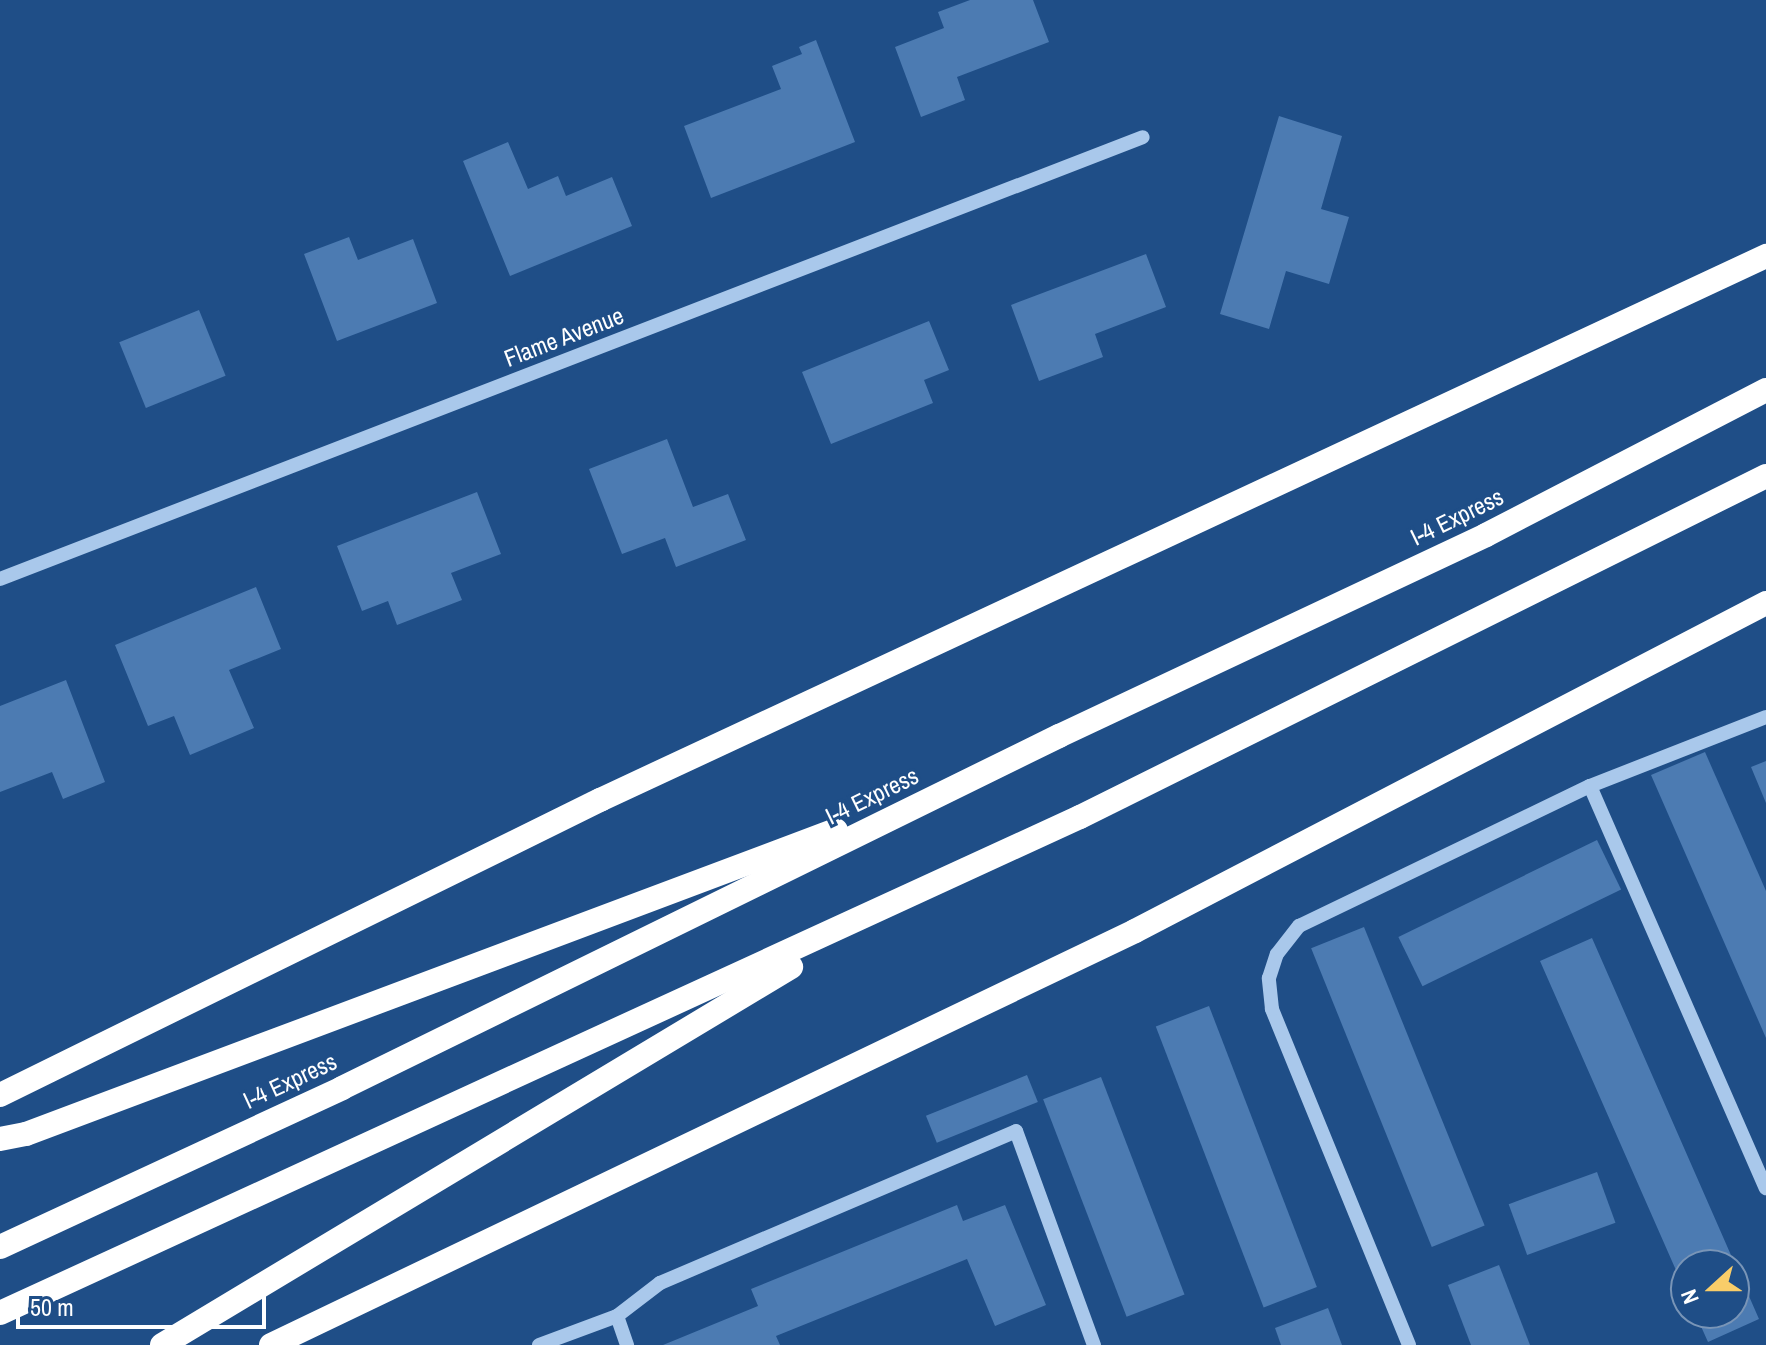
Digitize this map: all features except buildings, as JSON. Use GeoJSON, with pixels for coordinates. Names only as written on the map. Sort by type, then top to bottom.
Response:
{"type":"FeatureCollection","features":[{"type":"Feature","properties":{"kind":"highway"},"geometry":{"type":"LineString","coordinates":[[0,1095],[600,800],[1766,256]]}},
{"type":"Feature","properties":{"kind":"highway","name":"I-4 Express"},"geometry":{"type":"LineString","coordinates":[[0,1247],[342,1088],[969,780],[1486,535],[1766,390]]}},
{"type":"Feature","properties":{"kind":"highway"},"geometry":{"type":"LineString","coordinates":[[0,1313],[1080,817],[1766,476]]}},
{"type":"Feature","properties":{"kind":"highway"},"geometry":{"type":"LineString","coordinates":[[271,1345],[1135,931],[1766,603]]}},
{"type":"Feature","properties":{"kind":"highway"},"geometry":{"type":"LineString","coordinates":[[0,1139],[26,1134],[969,780]]}},
{"type":"Feature","properties":{"kind":"highway"},"geometry":{"type":"LineString","coordinates":[[162,1345],[899,901]]}},
{"type":"Feature","properties":{"kind":"street","name":"Flame Avenue"},"geometry":{"type":"LineString","coordinates":[[0,579],[1143,137]]}},
{"type":"Feature","properties":{"kind":"street"},"geometry":{"type":"LineString","coordinates":[[1409,1345],[1277,1024],[1269,978],[1277,954],[1299,926],[1590,786],[1766,717]]}},
{"type":"Feature","properties":{"kind":"street"},"geometry":{"type":"LineString","coordinates":[[1590,786],[1766,1188]]}},
{"type":"Feature","properties":{"kind":"street"},"geometry":{"type":"LineString","coordinates":[[539,1345],[617,1316],[660,1283],[1016,1131],[1094,1345]]}},
{"type":"Feature","properties":{"kind":"street"},"geometry":{"type":"LineString","coordinates":[[617,1316],[627,1345]]}}]}
